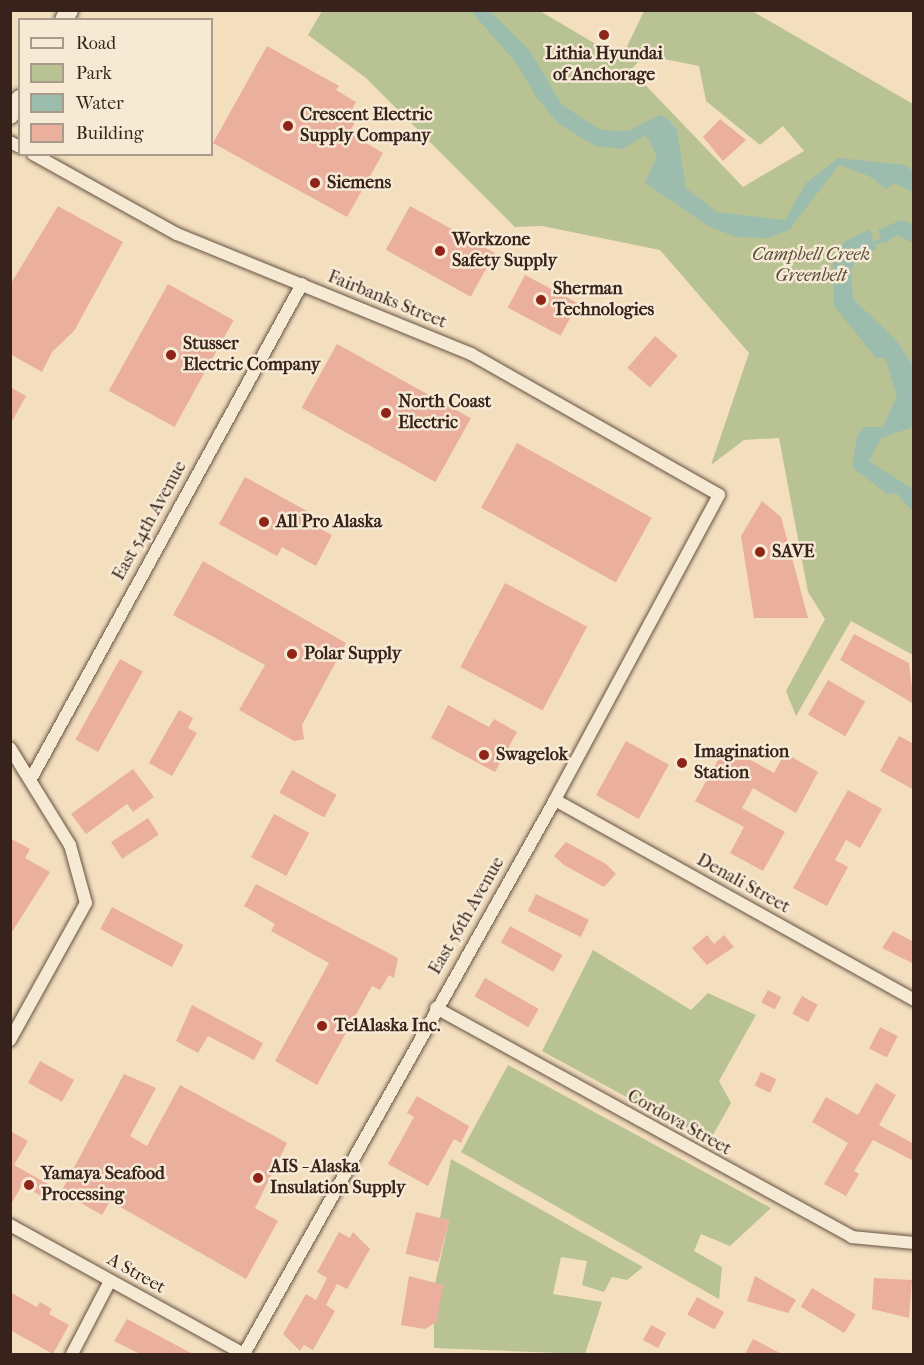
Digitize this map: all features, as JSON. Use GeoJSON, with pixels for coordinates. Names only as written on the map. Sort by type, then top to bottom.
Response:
{"type":"FeatureCollection","features":[{"type":"Feature","properties":{"kind":"main road"},"geometry":{"type":"LineString","coordinates":[[10,115],[18,102]]}},
{"type":"Feature","properties":{"kind":"street","name":"Fairbanks Street"},"geometry":{"type":"LineString","coordinates":[[37,156],[177,234],[471,354],[719,495]]}},
{"type":"Feature","properties":{"kind":"street","name":"East 54th Avenue"},"geometry":{"type":"LineString","coordinates":[[32,777],[302,284]]}},
{"type":"Feature","properties":{"kind":"street","name":"East 56th Avenue"},"geometry":{"type":"LineString","coordinates":[[244,1354],[436,1008],[555,800],[719,495]]}},
{"type":"Feature","properties":{"kind":"street"},"geometry":{"type":"LineString","coordinates":[[10,748],[32,777],[70,845],[86,903],[10,1040]]}},
{"type":"Feature","properties":{"kind":"street","name":"Denali Street"},"geometry":{"type":"LineString","coordinates":[[555,800],[914,1000]]}},
{"type":"Feature","properties":{"kind":"street","name":"Cordova Street"},"geometry":{"type":"LineString","coordinates":[[436,1008],[852,1237],[914,1243]]}},
{"type":"Feature","properties":{"kind":"street","name":"A Street"},"geometry":{"type":"LineString","coordinates":[[10,1225],[244,1354]]}},
{"type":"Feature","properties":{"kind":"street"},"geometry":{"type":"LineString","coordinates":[[72,1354],[110,1281]]}},
{"type":"Feature","properties":{"kind":"green space","name":"Campbell Creek Greenbelt"},"geometry":{"type":"Polygon","coordinates":[[[322,11],[540,11],[621,59],[644,11],[752,11],[913,104],[913,655],[851,621],[796,716],[786,691],[825,619],[808,592],[779,438],[744,440],[711,465],[749,353],[660,250],[542,226],[515,227],[366,78],[308,35],[322,11]],[[644,55],[631,70],[743,187],[804,151],[783,126],[760,145],[706,101],[699,66],[644,55]]]}},
{"type":"Feature","properties":{"kind":"green space"},"geometry":{"type":"Polygon","coordinates":[[[593,950],[691,1010],[708,993],[756,1015],[719,1081],[731,1103],[709,1142],[542,1051],[593,950]]]}},
{"type":"Feature","properties":{"kind":"green space"},"geometry":{"type":"Polygon","coordinates":[[[508,1065],[771,1208],[730,1246],[701,1234],[694,1251],[722,1267],[719,1299],[461,1152],[508,1065]]]}},
{"type":"Feature","properties":{"kind":"green space"},"geometry":{"type":"Polygon","coordinates":[[[451,1159],[643,1267],[627,1280],[612,1277],[604,1292],[582,1285],[587,1261],[561,1257],[553,1294],[602,1302],[585,1354],[434,1348],[434,1321],[443,1285],[435,1284],[449,1220],[440,1218],[451,1159]]]}},
{"type":"Feature","properties":{"kind":"water"},"geometry":{"type":"Polygon","coordinates":[[[471,11],[490,11],[530,51],[562,105],[601,130],[628,131],[660,115],[667,118],[677,130],[686,188],[717,212],[785,220],[806,183],[838,158],[906,165],[913,172],[913,192],[894,183],[886,189],[869,176],[839,165],[789,230],[768,238],[736,237],[710,227],[645,183],[657,156],[646,135],[623,149],[595,146],[559,124],[536,97],[517,64],[471,11]]]}},
{"type":"Feature","properties":{"kind":"water"},"geometry":{"type":"Polygon","coordinates":[[[901,220],[913,224],[913,243],[897,235],[884,244],[878,230],[901,220]]]}},
{"type":"Feature","properties":{"kind":"water"},"geometry":{"type":"Polygon","coordinates":[[[870,229],[876,249],[858,258],[851,269],[853,299],[896,340],[913,366],[914,422],[911,428],[881,438],[869,461],[913,489],[913,512],[896,493],[887,494],[852,467],[857,436],[864,427],[883,427],[897,396],[885,358],[876,358],[834,306],[833,261],[844,242],[870,229]]]}},
{"type":"Feature","properties":{"kind":"building","name":"Crescent Electric Supply Company"},"geometry":{"type":"Polygon","coordinates":[[[267,46],[339,86],[336,90],[356,102],[349,115],[357,119],[349,133],[383,153],[347,217],[213,143],[267,46]]]}},
{"type":"Feature","properties":{"kind":"building"},"geometry":{"type":"Polygon","coordinates":[[[720,119],[746,140],[723,161],[703,137],[720,119]]]}},
{"type":"Feature","properties":{"kind":"building"},"geometry":{"type":"Polygon","coordinates":[[[58,206],[123,242],[74,331],[52,352],[42,372],[10,354],[10,285],[58,206]]]}},
{"type":"Feature","properties":{"kind":"building","name":"Workzone Safety Supply"},"geometry":{"type":"Polygon","coordinates":[[[410,206],[495,253],[471,297],[386,250],[410,206]]]}},
{"type":"Feature","properties":{"kind":"building"},"geometry":{"type":"Polygon","coordinates":[[[525,275],[578,303],[561,336],[508,308],[525,275]]]}},
{"type":"Feature","properties":{"kind":"building","name":"Stusser Electric Company"},"geometry":{"type":"Polygon","coordinates":[[[168,284],[234,320],[174,427],[109,391],[168,284]]]}},
{"type":"Feature","properties":{"kind":"building"},"geometry":{"type":"Polygon","coordinates":[[[655,336],[678,356],[650,387],[627,368],[655,336]]]}},
{"type":"Feature","properties":{"kind":"building","name":"North Coast Electric"},"geometry":{"type":"Polygon","coordinates":[[[337,344],[471,418],[435,482],[302,408],[337,344]]]}},
{"type":"Feature","properties":{"kind":"building"},"geometry":{"type":"Polygon","coordinates":[[[10,387],[26,396],[10,425],[10,387]]]}},
{"type":"Feature","properties":{"kind":"building"},"geometry":{"type":"Polygon","coordinates":[[[517,443],[652,518],[616,582],[481,508],[517,443]]]}},
{"type":"Feature","properties":{"kind":"building","name":"All Pro Alaska"},"geometry":{"type":"Polygon","coordinates":[[[245,477],[307,511],[302,519],[332,535],[316,566],[282,547],[277,556],[219,524],[245,477]]]}},
{"type":"Feature","properties":{"kind":"building"},"geometry":{"type":"Polygon","coordinates":[[[762,501],[781,517],[808,618],[754,618],[741,536],[762,501]]]}},
{"type":"Feature","properties":{"kind":"building","name":"Polar Supply"},"geometry":{"type":"Polygon","coordinates":[[[203,561],[346,643],[302,725],[304,739],[294,741],[239,710],[265,665],[173,615],[203,561]]]}},
{"type":"Feature","properties":{"kind":"building"},"geometry":{"type":"Polygon","coordinates":[[[505,583],[587,627],[543,711],[460,667],[505,583]]]}},
{"type":"Feature","properties":{"kind":"building"},"geometry":{"type":"Polygon","coordinates":[[[854,634],[909,663],[914,704],[840,660],[854,634]]]}},
{"type":"Feature","properties":{"kind":"building"},"geometry":{"type":"Polygon","coordinates":[[[120,659],[143,672],[98,752],[75,739],[120,659]]]}},
{"type":"Feature","properties":{"kind":"building"},"geometry":{"type":"Polygon","coordinates":[[[828,680],[865,702],[845,736],[808,715],[828,680]]]}},
{"type":"Feature","properties":{"kind":"building","name":"Swagelok"},"geometry":{"type":"Polygon","coordinates":[[[448,705],[489,727],[494,719],[517,732],[495,772],[431,738],[448,705]]]}},
{"type":"Feature","properties":{"kind":"building"},"geometry":{"type":"Polygon","coordinates":[[[179,710],[193,718],[188,728],[197,733],[172,776],[149,763],[179,710]]]}},
{"type":"Feature","properties":{"kind":"building"},"geometry":{"type":"Polygon","coordinates":[[[899,736],[914,744],[914,790],[880,771],[899,736]]]}},
{"type":"Feature","properties":{"kind":"building","name":"Imagination Station"},"geometry":{"type":"Polygon","coordinates":[[[626,741],[669,765],[639,819],[596,795],[626,741]]]}},
{"type":"Feature","properties":{"kind":"building"},"geometry":{"type":"Polygon","coordinates":[[[726,746],[774,773],[785,753],[818,772],[796,813],[753,788],[742,808],[785,832],[763,871],[730,853],[744,827],[695,801],[726,746]]]}},
{"type":"Feature","properties":{"kind":"building"},"geometry":{"type":"Polygon","coordinates":[[[133,769],[154,797],[133,812],[127,804],[86,834],[71,814],[133,769]]]}},
{"type":"Feature","properties":{"kind":"building"},"geometry":{"type":"Polygon","coordinates":[[[292,770],[337,795],[324,817],[279,793],[292,770]]]}},
{"type":"Feature","properties":{"kind":"building"},"geometry":{"type":"Polygon","coordinates":[[[848,790],[882,809],[860,848],[846,840],[835,860],[848,867],[827,906],[793,888],[848,790]]]}},
{"type":"Feature","properties":{"kind":"building"},"geometry":{"type":"Polygon","coordinates":[[[274,814],[309,833],[286,876],[251,857],[274,814]]]}},
{"type":"Feature","properties":{"kind":"building"},"geometry":{"type":"Polygon","coordinates":[[[148,818],[159,835],[122,859],[111,842],[148,818]]]}},
{"type":"Feature","properties":{"kind":"building"},"geometry":{"type":"Polygon","coordinates":[[[10,838],[30,849],[25,858],[50,872],[10,935],[10,838]]]}},
{"type":"Feature","properties":{"kind":"building"},"geometry":{"type":"Polygon","coordinates":[[[566,842],[606,864],[616,874],[604,887],[564,865],[554,856],[566,842]]]}},
{"type":"Feature","properties":{"kind":"building"},"geometry":{"type":"Polygon","coordinates":[[[256,884],[398,958],[394,978],[389,975],[380,990],[372,986],[317,1085],[275,1061],[329,963],[271,931],[275,924],[244,906],[256,884]]]}},
{"type":"Feature","properties":{"kind":"building"},"geometry":{"type":"Polygon","coordinates":[[[536,894],[589,920],[581,937],[528,911],[536,894]]]}},
{"type":"Feature","properties":{"kind":"building"},"geometry":{"type":"Polygon","coordinates":[[[112,907],[184,945],[172,967],[100,929],[112,907]]]}},
{"type":"Feature","properties":{"kind":"building"},"geometry":{"type":"Polygon","coordinates":[[[510,926],[562,955],[553,972],[501,943],[510,926]]]}},
{"type":"Feature","properties":{"kind":"building"},"geometry":{"type":"Polygon","coordinates":[[[893,931],[914,942],[914,964],[882,948],[893,931]]]}},
{"type":"Feature","properties":{"kind":"building"},"geometry":{"type":"Polygon","coordinates":[[[707,935],[714,944],[724,935],[734,947],[707,965],[692,948],[707,935]]]}},
{"type":"Feature","properties":{"kind":"building"},"geometry":{"type":"Polygon","coordinates":[[[485,978],[539,1009],[528,1027],[475,996],[485,978]]]}},
{"type":"Feature","properties":{"kind":"building"},"geometry":{"type":"Polygon","coordinates":[[[768,990],[781,997],[775,1009],[761,1002],[768,990]]]}},
{"type":"Feature","properties":{"kind":"building"},"geometry":{"type":"Polygon","coordinates":[[[802,996],[818,1005],[808,1022],[792,1013],[802,996]]]}},
{"type":"Feature","properties":{"kind":"building"},"geometry":{"type":"Polygon","coordinates":[[[192,1005],[263,1043],[254,1060],[208,1036],[198,1053],[176,1041],[192,1005]]]}},
{"type":"Feature","properties":{"kind":"building"},"geometry":{"type":"Polygon","coordinates":[[[880,1027],[898,1036],[887,1057],[869,1048],[880,1027]]]}},
{"type":"Feature","properties":{"kind":"building"},"geometry":{"type":"Polygon","coordinates":[[[40,1061],[74,1080],[62,1102],[28,1083],[40,1061]]]}},
{"type":"Feature","properties":{"kind":"building"},"geometry":{"type":"Polygon","coordinates":[[[761,1072],[776,1079],[770,1093],[755,1086],[761,1072]]]}},
{"type":"Feature","properties":{"kind":"building"},"geometry":{"type":"Polygon","coordinates":[[[124,1074],[156,1088],[130,1136],[147,1146],[180,1085],[287,1143],[255,1208],[278,1221],[246,1279],[110,1201],[102,1215],[61,1192],[124,1074]]]}},
{"type":"Feature","properties":{"kind":"building"},"geometry":{"type":"Polygon","coordinates":[[[876,1083],[896,1095],[879,1125],[914,1144],[914,1161],[873,1140],[854,1171],[859,1174],[846,1196],[824,1184],[848,1143],[812,1122],[826,1097],[858,1115],[876,1083]]]}},
{"type":"Feature","properties":{"kind":"building"},"geometry":{"type":"Polygon","coordinates":[[[417,1096],[469,1126],[461,1143],[454,1139],[428,1186],[388,1164],[414,1117],[407,1113],[417,1096]]]}},
{"type":"Feature","properties":{"kind":"building","name":"Yamaya Seafood Processing"},"geometry":{"type":"Polygon","coordinates":[[[10,1131],[28,1141],[14,1165],[48,1184],[41,1196],[22,1185],[10,1206],[10,1131]]]}},
{"type":"Feature","properties":{"kind":"building"},"geometry":{"type":"Polygon","coordinates":[[[416,1212],[449,1220],[439,1262],[406,1254],[416,1212]]]}},
{"type":"Feature","properties":{"kind":"building"},"geometry":{"type":"Polygon","coordinates":[[[339,1232],[350,1238],[353,1232],[370,1249],[347,1289],[337,1284],[326,1305],[335,1311],[313,1350],[304,1345],[300,1351],[283,1334],[306,1294],[316,1300],[327,1278],[317,1272],[339,1232]]]}},
{"type":"Feature","properties":{"kind":"building"},"geometry":{"type":"Polygon","coordinates":[[[409,1276],[443,1285],[437,1322],[425,1329],[401,1325],[409,1276]]]}},
{"type":"Feature","properties":{"kind":"building"},"geometry":{"type":"Polygon","coordinates":[[[755,1276],[796,1300],[788,1313],[747,1301],[755,1276]]]}},
{"type":"Feature","properties":{"kind":"building"},"geometry":{"type":"Polygon","coordinates":[[[874,1278],[912,1280],[909,1318],[872,1309],[874,1278]]]}},
{"type":"Feature","properties":{"kind":"building"},"geometry":{"type":"Polygon","coordinates":[[[812,1288],[856,1314],[844,1333],[801,1307],[812,1288]]]}},
{"type":"Feature","properties":{"kind":"building"},"geometry":{"type":"Polygon","coordinates":[[[10,1292],[37,1307],[40,1302],[52,1309],[49,1314],[69,1325],[53,1354],[10,1330],[10,1292]]]}},
{"type":"Feature","properties":{"kind":"building"},"geometry":{"type":"Polygon","coordinates":[[[697,1297],[724,1312],[714,1330],[687,1314],[697,1297]]]}},
{"type":"Feature","properties":{"kind":"building"},"geometry":{"type":"Polygon","coordinates":[[[127,1319],[193,1354],[140,1354],[114,1341],[127,1319]]]}},
{"type":"Feature","properties":{"kind":"building"},"geometry":{"type":"Polygon","coordinates":[[[651,1325],[666,1333],[658,1348],[643,1340],[651,1325]]]}},
{"type":"Feature","properties":{"kind":"building"},"geometry":{"type":"Polygon","coordinates":[[[753,1339],[782,1354],[745,1354],[753,1339]]]}},
{"type":"Feature","properties":{"kind":"waterway"},"geometry":{"type":"LineString","coordinates":[[871,245],[886,238]]}},
{"type":"Feature","properties":{"kind":"place","name":"Lithia Hyundai of Anchorage"},"geometry":{"type":"Point","coordinates":[604,35]}},
{"type":"Feature","properties":{"kind":"place","name":"Crescent Electric Supply Company"},"geometry":{"type":"Point","coordinates":[288,126]}},
{"type":"Feature","properties":{"kind":"place","name":"Siemens"},"geometry":{"type":"Point","coordinates":[315,183]}},
{"type":"Feature","properties":{"kind":"place","name":"Workzone Safety Supply"},"geometry":{"type":"Point","coordinates":[440,251]}},
{"type":"Feature","properties":{"kind":"place","name":"Sherman Technologies"},"geometry":{"type":"Point","coordinates":[541,300]}},
{"type":"Feature","properties":{"kind":"place","name":"Stusser Electric Company"},"geometry":{"type":"Point","coordinates":[171,355]}},
{"type":"Feature","properties":{"kind":"place","name":"North Coast Electric"},"geometry":{"type":"Point","coordinates":[386,413]}},
{"type":"Feature","properties":{"kind":"place","name":"All Pro Alaska"},"geometry":{"type":"Point","coordinates":[264,522]}},
{"type":"Feature","properties":{"kind":"place","name":"SAVE"},"geometry":{"type":"Point","coordinates":[760,552]}},
{"type":"Feature","properties":{"kind":"place","name":"Polar Supply"},"geometry":{"type":"Point","coordinates":[292,654]}},
{"type":"Feature","properties":{"kind":"place","name":"Swagelok"},"geometry":{"type":"Point","coordinates":[484,755]}},
{"type":"Feature","properties":{"kind":"place","name":"Imagination Station"},"geometry":{"type":"Point","coordinates":[682,763]}},
{"type":"Feature","properties":{"kind":"place","name":"TelAlaska Inc."},"geometry":{"type":"Point","coordinates":[322,1026]}},
{"type":"Feature","properties":{"kind":"place","name":"AIS - Alaska Insulation Supply"},"geometry":{"type":"Point","coordinates":[258,1178]}},
{"type":"Feature","properties":{"kind":"place","name":"Yamaya Seafood Processing"},"geometry":{"type":"Point","coordinates":[29,1185]}}]}
